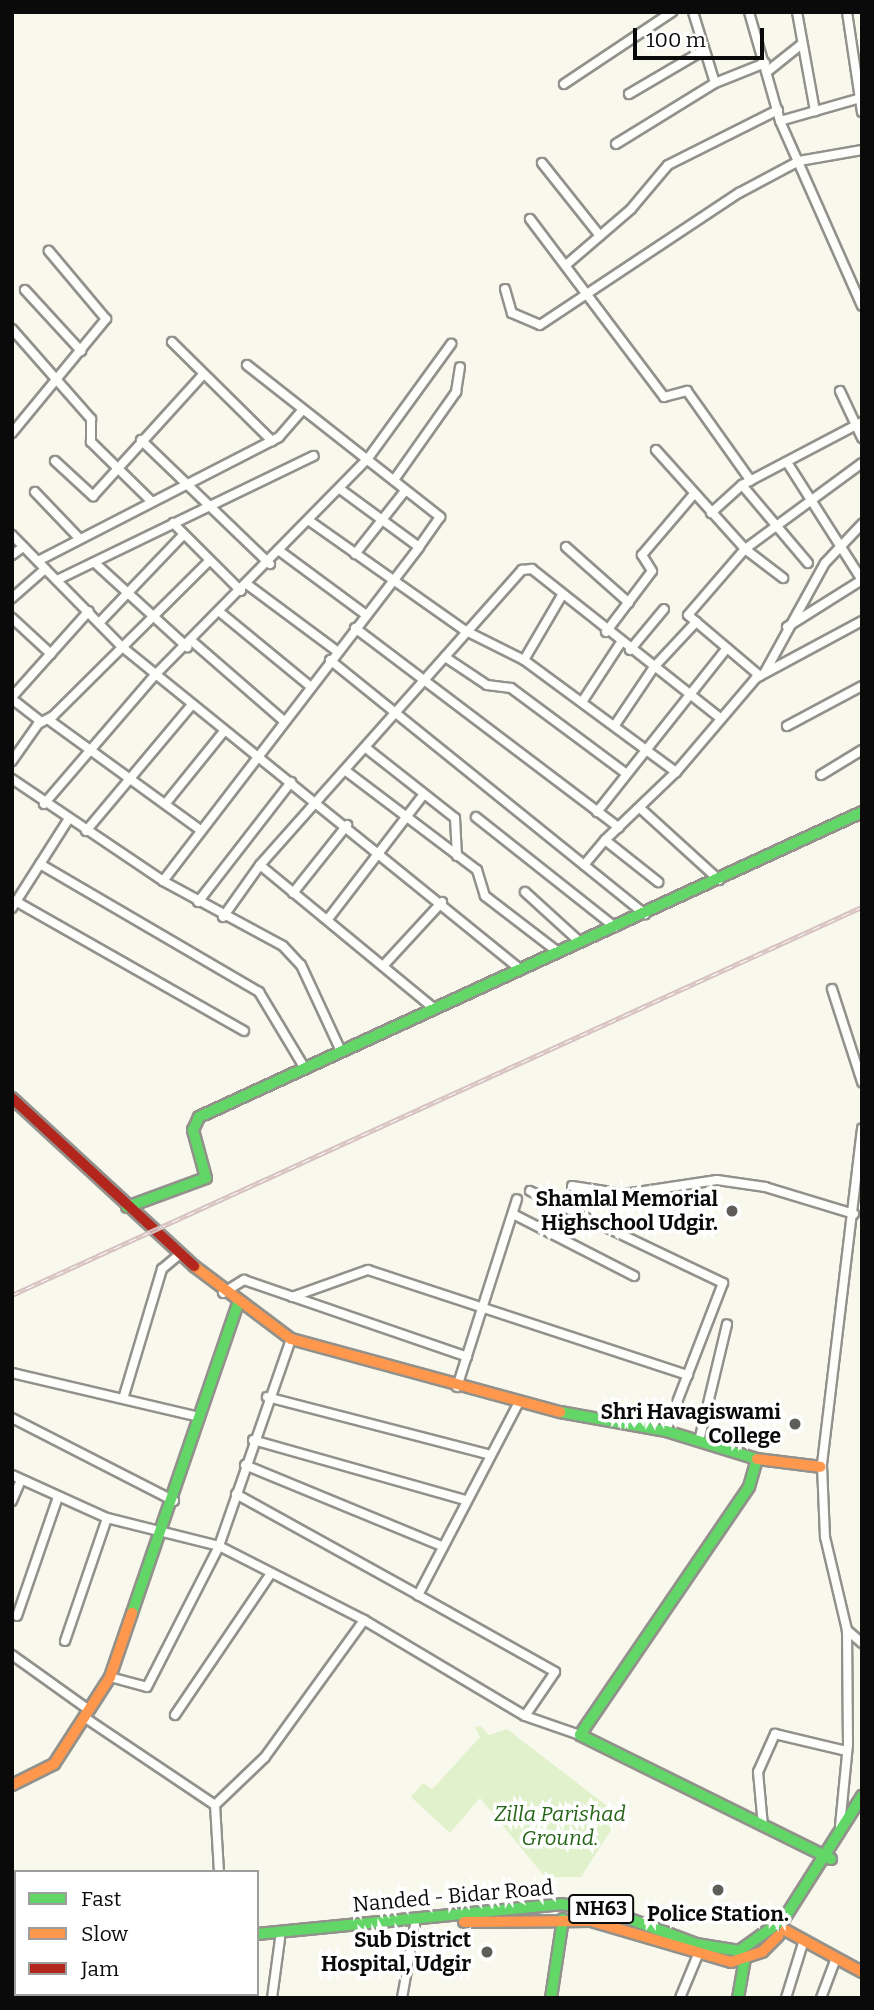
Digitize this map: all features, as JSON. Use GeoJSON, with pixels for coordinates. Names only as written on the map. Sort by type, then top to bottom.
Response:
{"type":"FeatureCollection","features":[{"type":"Feature","properties":{"kind":"main road"},"geometry":{"type":"LineString","coordinates":[[127,1207],[201,1182],[207,1171],[193,1130],[199,1117],[340,1049],[645,914],[862,812]]}},
{"type":"Feature","properties":{"kind":"main road"},"geometry":{"type":"LineString","coordinates":[[12,1098],[223,1293],[291,1339],[518,1404],[666,1431],[757,1459],[821,1467]]}},
{"type":"Feature","properties":{"kind":"main road"},"geometry":{"type":"LineString","coordinates":[[12,1785],[54,1764],[110,1677],[175,1502],[238,1304]]}},
{"type":"Feature","properties":{"kind":"main road"},"geometry":{"type":"LineString","coordinates":[[757,1459],[749,1487],[580,1735],[827,1857]]}},
{"type":"Feature","properties":{"kind":"main road","name":"Nanded - Bidar Road"},"geometry":{"type":"LineString","coordinates":[[259,1942],[415,1925],[563,1919],[591,1921],[697,1957],[745,1960],[785,1930],[827,1857],[839,1830],[862,1796]]}},
{"type":"Feature","properties":{"kind":"main road","name":"Nanded - Bidar Road"},"geometry":{"type":"LineString","coordinates":[[259,1934],[561,1904],[611,1912],[696,1944],[739,1951],[784,1919],[862,1809]]}},
{"type":"Feature","properties":{"kind":"main road"},"geometry":{"type":"LineString","coordinates":[[551,1998],[563,1919]]}},
{"type":"Feature","properties":{"kind":"main road"},"geometry":{"type":"LineString","coordinates":[[785,1930],[862,1972]]}},
{"type":"Feature","properties":{"kind":"main road"},"geometry":{"type":"LineString","coordinates":[[738,1998],[745,1960]]}},
{"type":"Feature","properties":{"kind":"street"},"geometry":{"type":"LineString","coordinates":[[564,84],[672,12]]}},
{"type":"Feature","properties":{"kind":"street"},"geometry":{"type":"LineString","coordinates":[[693,12],[715,83]]}},
{"type":"Feature","properties":{"kind":"street"},"geometry":{"type":"LineString","coordinates":[[749,12],[780,121],[862,306]]}},
{"type":"Feature","properties":{"kind":"street"},"geometry":{"type":"LineString","coordinates":[[797,12],[815,111]]}},
{"type":"Feature","properties":{"kind":"street"},"geometry":{"type":"LineString","coordinates":[[848,12],[862,112]]}},
{"type":"Feature","properties":{"kind":"street"},"geometry":{"type":"LineString","coordinates":[[616,144],[715,83],[766,67],[802,44]]}},
{"type":"Feature","properties":{"kind":"street"},"geometry":{"type":"LineString","coordinates":[[629,94],[704,50]]}},
{"type":"Feature","properties":{"kind":"street"},"geometry":{"type":"LineString","coordinates":[[780,121],[861,98]]}},
{"type":"Feature","properties":{"kind":"street"},"geometry":{"type":"LineString","coordinates":[[566,265],[600,236],[667,165],[778,110]]}},
{"type":"Feature","properties":{"kind":"street"},"geometry":{"type":"LineString","coordinates":[[505,289],[512,313],[531,325],[799,161],[862,150]]}},
{"type":"Feature","properties":{"kind":"street"},"geometry":{"type":"LineString","coordinates":[[542,163],[600,236]]}},
{"type":"Feature","properties":{"kind":"street"},"geometry":{"type":"LineString","coordinates":[[530,219],[664,397],[687,391],[776,525],[808,563]]}},
{"type":"Feature","properties":{"kind":"street"},"geometry":{"type":"LineString","coordinates":[[12,433],[102,326],[105,312],[49,251]]}},
{"type":"Feature","properties":{"kind":"street"},"geometry":{"type":"LineString","coordinates":[[25,290],[81,351]]}},
{"type":"Feature","properties":{"kind":"street"},"geometry":{"type":"LineString","coordinates":[[12,329],[91,419],[91,442],[151,501]]}},
{"type":"Feature","properties":{"kind":"street"},"geometry":{"type":"LineString","coordinates":[[172,342],[202,376],[272,441]]}},
{"type":"Feature","properties":{"kind":"street"},"geometry":{"type":"LineString","coordinates":[[44,804],[85,751],[155,675],[190,645],[270,564],[369,457],[452,344]]}},
{"type":"Feature","properties":{"kind":"street"},"geometry":{"type":"LineString","coordinates":[[163,881],[199,829],[259,758],[310,686],[441,519],[405,491],[369,457],[302,411],[247,365]]}},
{"type":"Feature","properties":{"kind":"street"},"geometry":{"type":"LineString","coordinates":[[394,480],[456,392],[460,367]]}},
{"type":"Feature","properties":{"kind":"street"},"geometry":{"type":"LineString","coordinates":[[55,461],[89,496],[202,376]]}},
{"type":"Feature","properties":{"kind":"street"},"geometry":{"type":"LineString","coordinates":[[841,391],[859,424],[862,438]]}},
{"type":"Feature","properties":{"kind":"street"},"geometry":{"type":"LineString","coordinates":[[38,561],[272,441],[302,411]]}},
{"type":"Feature","properties":{"kind":"street"},"geometry":{"type":"LineString","coordinates":[[711,513],[747,483],[788,464],[859,424]]}},
{"type":"Feature","properties":{"kind":"street"},"geometry":{"type":"LineString","coordinates":[[141,440],[270,564]]}},
{"type":"Feature","properties":{"kind":"street"},"geometry":{"type":"LineString","coordinates":[[656,450],[745,549],[783,578]]}},
{"type":"Feature","properties":{"kind":"street"},"geometry":{"type":"LineString","coordinates":[[58,580],[314,456]]}},
{"type":"Feature","properties":{"kind":"street"},"geometry":{"type":"LineString","coordinates":[[762,674],[688,615],[745,549],[862,463]]}},
{"type":"Feature","properties":{"kind":"street"},"geometry":{"type":"LineString","coordinates":[[787,627],[862,580],[841,543],[788,464]]}},
{"type":"Feature","properties":{"kind":"street"},"geometry":{"type":"LineString","coordinates":[[340,489],[419,547]]}},
{"type":"Feature","properties":{"kind":"street"},"geometry":{"type":"LineString","coordinates":[[355,554],[405,491]]}},
{"type":"Feature","properties":{"kind":"street"},"geometry":{"type":"LineString","coordinates":[[35,492],[79,538]]}},
{"type":"Feature","properties":{"kind":"street"},"geometry":{"type":"LineString","coordinates":[[606,632],[652,571],[642,555],[694,494]]}},
{"type":"Feature","properties":{"kind":"street"},"geometry":{"type":"LineString","coordinates":[[311,522],[464,630],[524,660],[676,772]]}},
{"type":"Feature","properties":{"kind":"street"},"geometry":{"type":"LineString","coordinates":[[173,523],[209,561],[337,651]]}},
{"type":"Feature","properties":{"kind":"street"},"geometry":{"type":"LineString","coordinates":[[584,864],[605,840],[676,772],[762,674],[787,627],[841,543],[862,524]]}},
{"type":"Feature","properties":{"kind":"street"},"geometry":{"type":"LineString","coordinates":[[12,535],[121,646],[191,706],[317,805],[381,851],[520,969]]}},
{"type":"Feature","properties":{"kind":"street"},"geometry":{"type":"LineString","coordinates":[[100,623],[183,535]]}},
{"type":"Feature","properties":{"kind":"street"},"geometry":{"type":"LineString","coordinates":[[12,555],[23,547]]}},
{"type":"Feature","properties":{"kind":"street"},"geometry":{"type":"LineString","coordinates":[[566,547],[629,603]]}},
{"type":"Feature","properties":{"kind":"street"},"geometry":{"type":"LineString","coordinates":[[281,552],[366,615]]}},
{"type":"Feature","properties":{"kind":"street"},"geometry":{"type":"LineString","coordinates":[[12,761],[44,721],[155,617],[209,561]]}},
{"type":"Feature","properties":{"kind":"street"},"geometry":{"type":"LineString","coordinates":[[95,563],[155,617],[284,721]]}},
{"type":"Feature","properties":{"kind":"street"},"geometry":{"type":"LineString","coordinates":[[12,598],[45,569]]}},
{"type":"Feature","properties":{"kind":"street"},"geometry":{"type":"LineString","coordinates":[[223,917],[260,865],[317,805],[464,630],[522,570],[532,569],[561,597],[620,644],[721,719]]}},
{"type":"Feature","properties":{"kind":"street"},"geometry":{"type":"LineString","coordinates":[[524,660],[561,597]]}},
{"type":"Feature","properties":{"kind":"street"},"geometry":{"type":"LineString","coordinates":[[630,650],[664,609]]}},
{"type":"Feature","properties":{"kind":"street"},"geometry":{"type":"LineString","coordinates":[[89,611],[12,698],[85,751],[166,803],[199,829]]}},
{"type":"Feature","properties":{"kind":"street"},"geometry":{"type":"LineString","coordinates":[[221,613],[310,686]]}},
{"type":"Feature","properties":{"kind":"street"},"geometry":{"type":"LineString","coordinates":[[12,632],[16,621],[51,654]]}},
{"type":"Feature","properties":{"kind":"street"},"geometry":{"type":"LineString","coordinates":[[762,674],[862,621]]}},
{"type":"Feature","properties":{"kind":"street"},"geometry":{"type":"LineString","coordinates":[[615,725],[654,667],[696,622]]}},
{"type":"Feature","properties":{"kind":"street"},"geometry":{"type":"LineString","coordinates":[[355,628],[422,683],[619,828]]}},
{"type":"Feature","properties":{"kind":"street"},"geometry":{"type":"LineString","coordinates":[[582,702],[620,644]]}},
{"type":"Feature","properties":{"kind":"street"},"geometry":{"type":"LineString","coordinates":[[597,812],[647,749],[687,692],[727,648]]}},
{"type":"Feature","properties":{"kind":"street"},"geometry":{"type":"LineString","coordinates":[[444,657],[487,685],[511,688],[627,775]]}},
{"type":"Feature","properties":{"kind":"street"},"geometry":{"type":"LineString","coordinates":[[330,660],[397,711],[645,914]]}},
{"type":"Feature","properties":{"kind":"street"},"geometry":{"type":"LineString","coordinates":[[787,726],[862,686]]}},
{"type":"Feature","properties":{"kind":"street"},"geometry":{"type":"LineString","coordinates":[[86,831],[191,706]]}},
{"type":"Feature","properties":{"kind":"street"},"geometry":{"type":"LineString","coordinates":[[166,803],[224,731]]}},
{"type":"Feature","properties":{"kind":"street"},"geometry":{"type":"LineString","coordinates":[[366,748],[455,818],[457,856]]}},
{"type":"Feature","properties":{"kind":"street"},"geometry":{"type":"LineString","coordinates":[[821,775],[862,750]]}},
{"type":"Feature","properties":{"kind":"street"},"geometry":{"type":"LineString","coordinates":[[346,771],[404,821],[477,870],[485,896],[558,952]]}},
{"type":"Feature","properties":{"kind":"street"},"geometry":{"type":"LineString","coordinates":[[12,779],[44,804],[163,881],[293,955],[340,1049]]}},
{"type":"Feature","properties":{"kind":"street"},"geometry":{"type":"LineString","coordinates":[[198,902],[291,782]]}},
{"type":"Feature","properties":{"kind":"street"},"geometry":{"type":"LineString","coordinates":[[328,919],[423,795]]}},
{"type":"Feature","properties":{"kind":"street"},"geometry":{"type":"LineString","coordinates":[[640,808],[719,880]]}},
{"type":"Feature","properties":{"kind":"street"},"geometry":{"type":"LineString","coordinates":[[476,817],[615,927]]}},
{"type":"Feature","properties":{"kind":"street"},"geometry":{"type":"LineString","coordinates":[[68,820],[15,905],[244,1031]]}},
{"type":"Feature","properties":{"kind":"street"},"geometry":{"type":"LineString","coordinates":[[293,893],[346,825]]}},
{"type":"Feature","properties":{"kind":"street"},"geometry":{"type":"LineString","coordinates":[[605,840],[658,882]]}},
{"type":"Feature","properties":{"kind":"street"},"geometry":{"type":"LineString","coordinates":[[40,864],[259,992],[304,1067]]}},
{"type":"Feature","properties":{"kind":"street"},"geometry":{"type":"LineString","coordinates":[[260,865],[432,1007]]}},
{"type":"Feature","properties":{"kind":"street"},"geometry":{"type":"LineString","coordinates":[[525,892],[580,942]]}},
{"type":"Feature","properties":{"kind":"street"},"geometry":{"type":"LineString","coordinates":[[383,966],[442,902]]}},
{"type":"Feature","properties":{"kind":"street"},"geometry":{"type":"LineString","coordinates":[[832,989],[862,1082]]}},
{"type":"Feature","properties":{"kind":"street"},"geometry":{"type":"LineString","coordinates":[[839,1830],[847,1751],[847,1630],[825,1536],[821,1467],[862,1128]]}},
{"type":"Feature","properties":{"kind":"street"},"geometry":{"type":"LineString","coordinates":[[572,1186],[624,1194],[717,1180],[765,1187],[853,1214]]}},
{"type":"Feature","properties":{"kind":"street"},"geometry":{"type":"LineString","coordinates":[[530,1191],[723,1283],[666,1431]]}},
{"type":"Feature","properties":{"kind":"street"},"geometry":{"type":"LineString","coordinates":[[457,1387],[517,1199]]}},
{"type":"Feature","properties":{"kind":"street"},"geometry":{"type":"LineString","coordinates":[[513,1214],[634,1276]]}},
{"type":"Feature","properties":{"kind":"street"},"geometry":{"type":"LineString","coordinates":[[124,1399],[162,1269],[180,1254]]}},
{"type":"Feature","properties":{"kind":"street"},"geometry":{"type":"LineString","coordinates":[[292,1297],[360,1269],[688,1375]]}},
{"type":"Feature","properties":{"kind":"street"},"geometry":{"type":"LineString","coordinates":[[223,1293],[244,1280],[467,1357]]}},
{"type":"Feature","properties":{"kind":"street"},"geometry":{"type":"LineString","coordinates":[[699,1441],[727,1324]]}},
{"type":"Feature","properties":{"kind":"street"},"geometry":{"type":"LineString","coordinates":[[110,1677],[147,1687],[219,1546],[267,1397],[291,1339]]}},
{"type":"Feature","properties":{"kind":"street"},"geometry":{"type":"LineString","coordinates":[[12,1373],[201,1417]]}},
{"type":"Feature","properties":{"kind":"street"},"geometry":{"type":"LineString","coordinates":[[267,1397],[487,1454]]}},
{"type":"Feature","properties":{"kind":"street"},"geometry":{"type":"LineString","coordinates":[[418,1595],[487,1454],[518,1404]]}},
{"type":"Feature","properties":{"kind":"street"},"geometry":{"type":"LineString","coordinates":[[12,1418],[175,1502]]}},
{"type":"Feature","properties":{"kind":"street"},"geometry":{"type":"LineString","coordinates":[[253,1440],[465,1500]]}},
{"type":"Feature","properties":{"kind":"street"},"geometry":{"type":"LineString","coordinates":[[245,1465],[442,1546]]}},
{"type":"Feature","properties":{"kind":"street"},"geometry":{"type":"LineString","coordinates":[[12,1475],[107,1518],[219,1546],[364,1620],[525,1716],[580,1735]]}},
{"type":"Feature","properties":{"kind":"street"},"geometry":{"type":"LineString","coordinates":[[12,1502],[21,1480]]}},
{"type":"Feature","properties":{"kind":"street"},"geometry":{"type":"LineString","coordinates":[[236,1494],[555,1672],[525,1716]]}},
{"type":"Feature","properties":{"kind":"street"},"geometry":{"type":"LineString","coordinates":[[18,1616],[58,1497]]}},
{"type":"Feature","properties":{"kind":"street"},"geometry":{"type":"LineString","coordinates":[[65,1641],[107,1518]]}},
{"type":"Feature","properties":{"kind":"street"},"geometry":{"type":"LineString","coordinates":[[176,1715],[271,1573]]}},
{"type":"Feature","properties":{"kind":"street"},"geometry":{"type":"LineString","coordinates":[[219,1870],[215,1805],[265,1757],[364,1620]]}},
{"type":"Feature","properties":{"kind":"street"},"geometry":{"type":"LineString","coordinates":[[847,1630],[862,1643]]}},
{"type":"Feature","properties":{"kind":"street"},"geometry":{"type":"LineString","coordinates":[[12,1655],[87,1714],[215,1805]]}},
{"type":"Feature","properties":{"kind":"street"},"geometry":{"type":"LineString","coordinates":[[762,1826],[758,1772],[775,1734],[847,1751]]}},
{"type":"Feature","properties":{"kind":"street"},"geometry":{"type":"LineString","coordinates":[[402,1998],[415,1925]]}},
{"type":"Feature","properties":{"kind":"street"},"geometry":{"type":"LineString","coordinates":[[272,1998],[280,1940]]}},
{"type":"Feature","properties":{"kind":"street"},"geometry":{"type":"LineString","coordinates":[[786,1998],[804,1940]]}},
{"type":"Feature","properties":{"kind":"street"},"geometry":{"type":"LineString","coordinates":[[680,1998],[697,1957]]}},
{"type":"Feature","properties":{"kind":"street"},"geometry":{"type":"LineString","coordinates":[[821,1998],[836,1958]]}},
{"type":"Feature","properties":{"kind":"green space","name":"Zilla Parishad Ground."},"geometry":{"type":"Polygon","coordinates":[[[481,1726],[489,1735],[507,1729],[620,1816],[581,1877],[545,1877],[480,1798],[450,1833],[411,1797],[423,1783],[432,1789],[438,1783],[480,1737],[475,1727],[481,1726]]]}},
{"type":"Feature","properties":{"kind":"railway"},"geometry":{"type":"LineString","coordinates":[[12,1295],[862,907]]}},
{"type":"Feature","properties":{"kind":"traffic: fast"},"geometry":{"type":"LineString","coordinates":[[127,1207],[206,1178],[193,1130],[199,1117],[862,812]]}},
{"type":"Feature","properties":{"kind":"traffic: fast"},"geometry":{"type":"LineString","coordinates":[[132,1613],[238,1304]]}},
{"type":"Feature","properties":{"kind":"traffic: fast"},"geometry":{"type":"LineString","coordinates":[[560,1412],[666,1431],[757,1459],[749,1487],[580,1735],[831,1859]]}},
{"type":"Feature","properties":{"kind":"traffic: fast"},"geometry":{"type":"LineString","coordinates":[[259,1934],[561,1904],[611,1912],[696,1944],[739,1951],[784,1919],[862,1796]]}},
{"type":"Feature","properties":{"kind":"traffic: fast"},"geometry":{"type":"LineString","coordinates":[[551,1998],[563,1919]]}},
{"type":"Feature","properties":{"kind":"traffic: fast"},"geometry":{"type":"LineString","coordinates":[[738,1998],[745,1960]]}},
{"type":"Feature","properties":{"kind":"traffic: slow"},"geometry":{"type":"LineString","coordinates":[[194,1266],[291,1339],[560,1412]]}},
{"type":"Feature","properties":{"kind":"traffic: slow"},"geometry":{"type":"LineString","coordinates":[[757,1459],[821,1467]]}},
{"type":"Feature","properties":{"kind":"traffic: slow"},"geometry":{"type":"LineString","coordinates":[[12,1785],[54,1764],[110,1677],[132,1613]]}},
{"type":"Feature","properties":{"kind":"traffic: slow"},"geometry":{"type":"LineString","coordinates":[[464,1922],[591,1921],[731,1962],[762,1952],[778,1936]]}},
{"type":"Feature","properties":{"kind":"traffic: slow"},"geometry":{"type":"LineString","coordinates":[[785,1930],[862,1972]]}},
{"type":"Feature","properties":{"kind":"traffic: jam"},"geometry":{"type":"LineString","coordinates":[[12,1098],[194,1266]]}},
{"type":"Feature","properties":{"kind":"place","name":"Shamlal Memorial Highschool Udgir."},"geometry":{"type":"Point","coordinates":[732,1211]}},
{"type":"Feature","properties":{"kind":"place","name":"Shri Havagiswami College"},"geometry":{"type":"Point","coordinates":[795,1424]}},
{"type":"Feature","properties":{"kind":"place","name":"Police Station."},"geometry":{"type":"Point","coordinates":[718,1890]}},
{"type":"Feature","properties":{"kind":"place","name":"Sub District Hospital, Udgir"},"geometry":{"type":"Point","coordinates":[487,1952]}}]}
